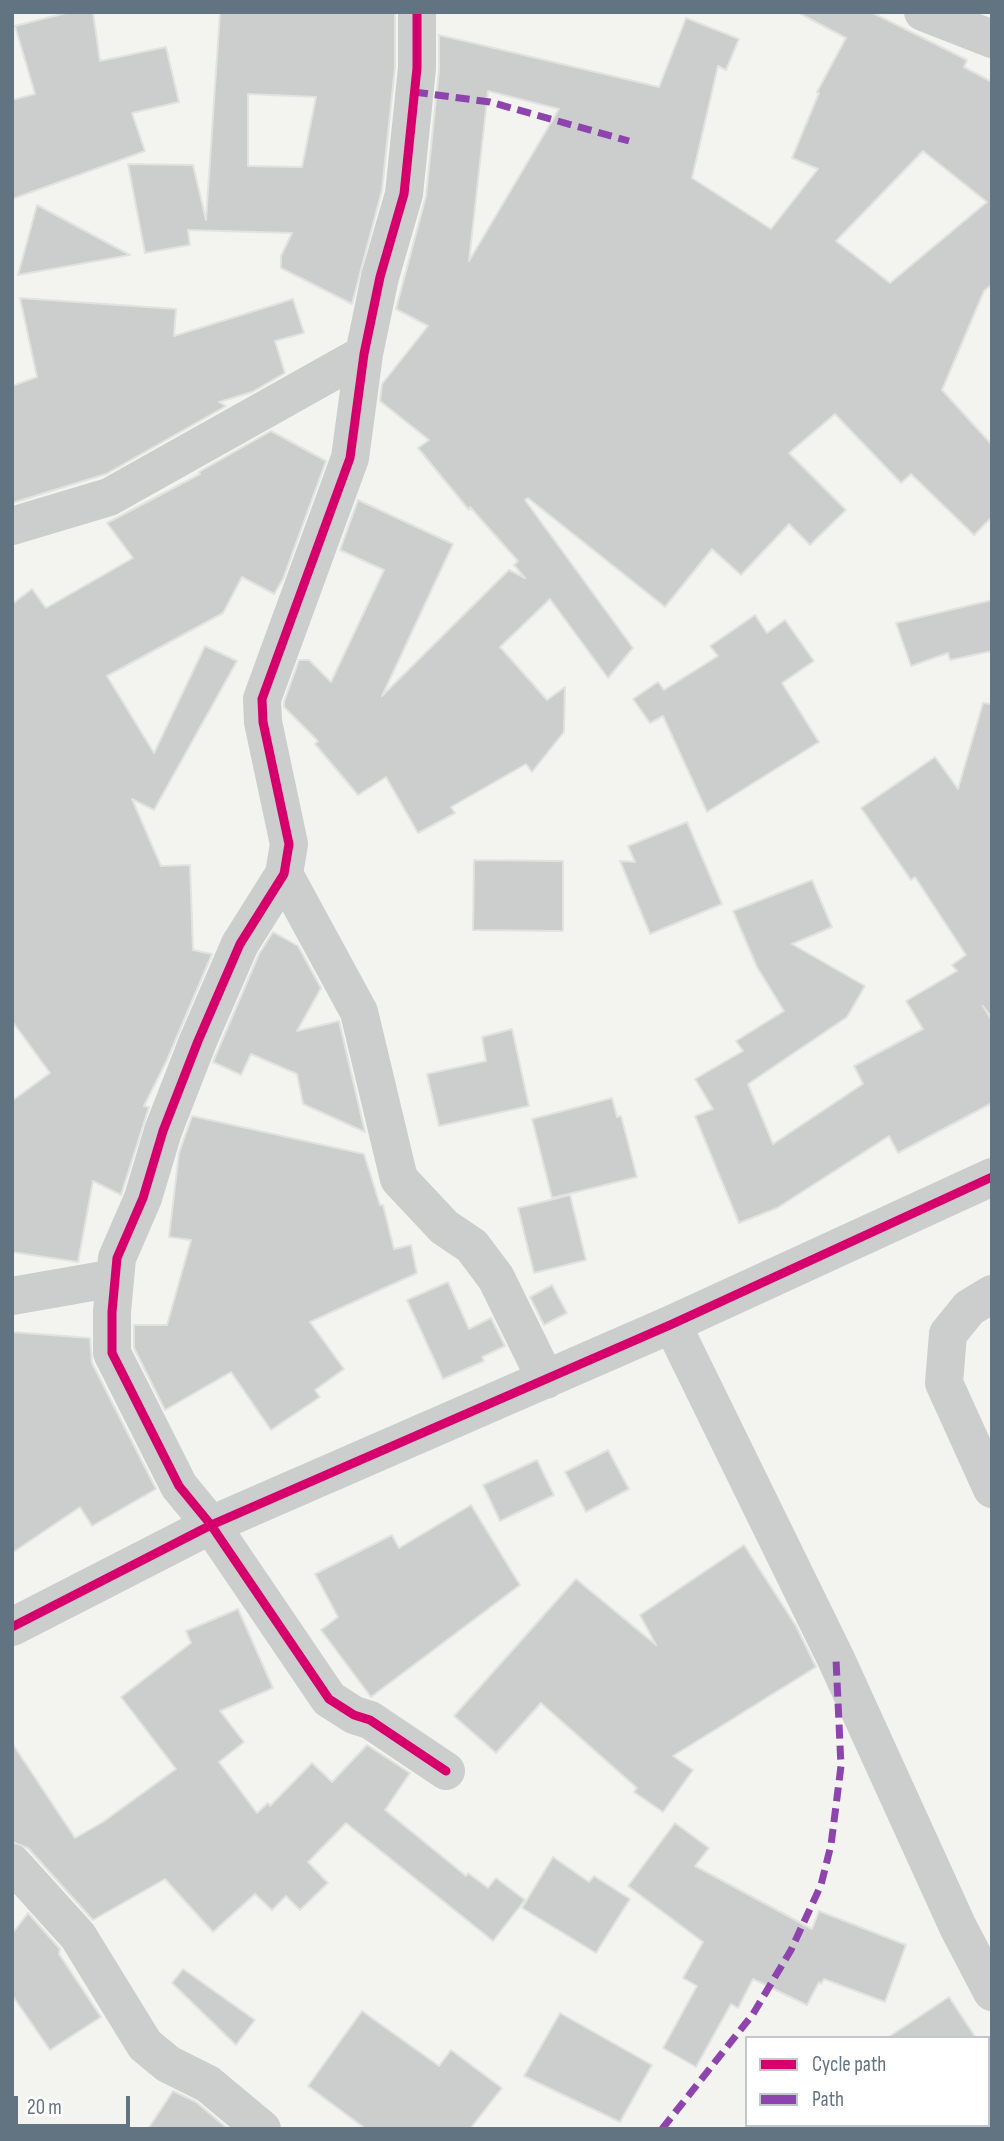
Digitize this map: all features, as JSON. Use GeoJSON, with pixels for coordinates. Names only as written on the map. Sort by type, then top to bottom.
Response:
{"type":"FeatureCollection","features":[{"type":"Feature","properties":{"kind":"street"},"geometry":{"type":"LineString","coordinates":[[416,12],[417,68],[404,194],[380,277],[364,354],[350,458],[262,699],[263,722],[289,844],[284,874],[240,944],[198,1041],[163,1131],[143,1198],[117,1258],[112,1353],[178,1486],[211,1525],[329,1699],[354,1715],[370,1720],[446,1771]]}},
{"type":"Feature","properties":{"kind":"street"},"geometry":{"type":"LineString","coordinates":[[923,12],[992,39]]}},
{"type":"Feature","properties":{"kind":"street"},"geometry":{"type":"LineString","coordinates":[[12,526],[109,497],[364,354]]}},
{"type":"Feature","properties":{"kind":"street"},"geometry":{"type":"LineString","coordinates":[[284,874],[359,1012],[399,1179],[444,1227],[472,1246],[488,1267],[545,1380]]}},
{"type":"Feature","properties":{"kind":"street"},"geometry":{"type":"LineString","coordinates":[[12,1627],[211,1525],[672,1324],[992,1177]]}},
{"type":"Feature","properties":{"kind":"street"},"geometry":{"type":"LineString","coordinates":[[12,1296],[115,1278]]}},
{"type":"Feature","properties":{"kind":"street"},"geometry":{"type":"LineString","coordinates":[[992,1294],[969,1308],[948,1334],[944,1383],[992,1489]]}},
{"type":"Feature","properties":{"kind":"street"},"geometry":{"type":"LineString","coordinates":[[672,1324],[836,1659],[958,1927],[992,1992]]}},
{"type":"Feature","properties":{"kind":"street"},"geometry":{"type":"LineString","coordinates":[[12,1863],[78,1936],[145,2045],[168,2063],[208,2084],[262,2129]]}},
{"type":"Feature","properties":{"kind":"building"},"geometry":{"type":"Polygon","coordinates":[[[70,12],[93,12],[100,61],[166,47],[179,102],[132,113],[145,151],[12,199],[12,100],[35,94],[15,26],[70,12]]]}},
{"type":"Feature","properties":{"kind":"building"},"geometry":{"type":"Polygon","coordinates":[[[220,12],[395,12],[395,67],[382,190],[352,304],[281,268],[281,256],[292,233],[188,230],[190,245],[145,253],[128,164],[193,165],[206,220],[220,12]],[[248,94],[248,166],[302,167],[316,97],[248,94]]]}},
{"type":"Feature","properties":{"kind":"building"},"geometry":{"type":"Polygon","coordinates":[[[797,12],[871,12],[967,60],[964,67],[992,82],[992,284],[984,291],[942,390],[992,445],[992,517],[974,535],[911,474],[901,483],[835,414],[789,453],[846,510],[810,545],[789,524],[741,575],[712,549],[665,607],[528,498],[525,500],[633,648],[608,678],[550,599],[500,647],[547,700],[565,687],[564,732],[532,772],[526,764],[451,807],[455,813],[418,833],[386,777],[358,795],[315,744],[318,741],[284,707],[284,702],[299,660],[309,660],[331,682],[384,570],[340,550],[358,500],[453,544],[382,696],[509,570],[525,578],[514,565],[518,561],[470,507],[469,510],[418,448],[429,440],[380,401],[382,384],[428,326],[396,309],[426,196],[439,70],[439,35],[659,87],[686,18],[739,39],[726,70],[718,66],[692,178],[771,229],[818,169],[792,158],[819,93],[817,92],[846,38],[797,12]],[[488,91],[469,261],[559,109],[488,91]],[[923,151],[836,241],[890,283],[987,202],[923,151]]]}},
{"type":"Feature","properties":{"kind":"building"},"geometry":{"type":"Polygon","coordinates":[[[37,205],[130,255],[18,275],[37,205]]]}},
{"type":"Feature","properties":{"kind":"building"},"geometry":{"type":"Polygon","coordinates":[[[20,298],[176,309],[174,336],[293,299],[304,333],[275,341],[285,373],[252,392],[219,402],[226,406],[106,474],[12,503],[12,386],[37,377],[20,298]]]}},
{"type":"Feature","properties":{"kind":"building"},"geometry":{"type":"Polygon","coordinates":[[[271,431],[326,461],[283,579],[274,594],[242,577],[223,613],[107,676],[154,753],[205,646],[237,661],[154,810],[132,799],[161,866],[190,865],[193,950],[212,954],[167,1060],[144,1106],[149,1107],[121,1195],[93,1181],[78,1262],[12,1252],[12,1101],[50,1073],[12,1021],[12,604],[32,589],[46,608],[133,558],[107,523],[200,474],[199,472],[271,431]]]}},
{"type":"Feature","properties":{"kind":"building"},"geometry":{"type":"Polygon","coordinates":[[[992,600],[992,651],[950,660],[948,653],[911,666],[896,623],[992,600]]]}},
{"type":"Feature","properties":{"kind":"building"},"geometry":{"type":"Polygon","coordinates":[[[755,615],[767,633],[785,620],[814,661],[782,683],[819,742],[707,812],[663,716],[650,723],[633,699],[658,682],[664,690],[718,656],[710,646],[755,615]]]}},
{"type":"Feature","properties":{"kind":"building"},"geometry":{"type":"Polygon","coordinates":[[[983,703],[992,704],[992,1018],[983,1006],[992,1021],[992,1103],[898,1153],[889,1136],[777,1208],[739,1223],[695,1116],[713,1109],[695,1079],[743,1051],[736,1041],[784,1011],[757,967],[733,911],[812,880],[832,927],[792,944],[865,986],[847,1017],[748,1084],[773,1144],[863,1084],[854,1066],[923,1029],[906,1001],[957,971],[952,965],[966,955],[915,877],[911,880],[861,808],[935,757],[958,789],[983,703]]]}},
{"type":"Feature","properties":{"kind":"building"},"geometry":{"type":"Polygon","coordinates":[[[687,822],[722,904],[650,934],[620,861],[635,862],[628,846],[687,822]]]}},
{"type":"Feature","properties":{"kind":"building"},"geometry":{"type":"Polygon","coordinates":[[[474,860],[563,861],[563,931],[473,930],[474,860]]]}},
{"type":"Feature","properties":{"kind":"building"},"geometry":{"type":"Polygon","coordinates":[[[273,932],[298,946],[321,988],[297,1031],[339,1021],[365,1132],[303,1104],[297,1074],[251,1054],[241,1075],[213,1062],[259,954],[273,932]]]}},
{"type":"Feature","properties":{"kind":"building"},"geometry":{"type":"Polygon","coordinates":[[[512,1029],[529,1106],[439,1126],[427,1074],[486,1061],[482,1037],[512,1029]]]}},
{"type":"Feature","properties":{"kind":"building"},"geometry":{"type":"Polygon","coordinates":[[[612,1098],[617,1117],[621,1116],[637,1177],[552,1198],[532,1119],[612,1098]]]}},
{"type":"Feature","properties":{"kind":"building"},"geometry":{"type":"Polygon","coordinates":[[[192,1116],[364,1154],[380,1205],[383,1205],[394,1249],[411,1245],[417,1273],[310,1322],[344,1369],[315,1390],[320,1397],[271,1430],[231,1372],[165,1410],[134,1348],[134,1325],[167,1325],[191,1240],[169,1237],[179,1153],[192,1116]]]}},
{"type":"Feature","properties":{"kind":"building"},"geometry":{"type":"Polygon","coordinates":[[[570,1195],[586,1260],[534,1273],[518,1208],[570,1195]]]}},
{"type":"Feature","properties":{"kind":"building"},"geometry":{"type":"Polygon","coordinates":[[[448,1282],[469,1329],[491,1318],[505,1346],[482,1357],[484,1361],[443,1379],[407,1300],[448,1282]]]}},
{"type":"Feature","properties":{"kind":"building"},"geometry":{"type":"Polygon","coordinates":[[[552,1285],[567,1313],[544,1325],[530,1297],[552,1285]]]}},
{"type":"Feature","properties":{"kind":"building"},"geometry":{"type":"Polygon","coordinates":[[[12,1332],[90,1338],[92,1363],[156,1489],[92,1526],[80,1507],[12,1553],[12,1332]]]}},
{"type":"Feature","properties":{"kind":"building"},"geometry":{"type":"Polygon","coordinates":[[[608,1450],[629,1489],[586,1512],[565,1472],[608,1450]]]}},
{"type":"Feature","properties":{"kind":"building"},"geometry":{"type":"Polygon","coordinates":[[[537,1460],[554,1495],[500,1521],[483,1485],[537,1460]]]}},
{"type":"Feature","properties":{"kind":"building"},"geometry":{"type":"Polygon","coordinates":[[[471,1505],[520,1585],[371,1697],[321,1630],[338,1617],[315,1574],[392,1535],[399,1548],[471,1505]]]}},
{"type":"Feature","properties":{"kind":"building"},"geometry":{"type":"Polygon","coordinates":[[[744,1545],[796,1626],[816,1667],[673,1756],[693,1770],[663,1812],[634,1792],[637,1788],[541,1703],[496,1753],[454,1716],[576,1579],[656,1645],[640,1615],[744,1545]]]}},
{"type":"Feature","properties":{"kind":"building"},"geometry":{"type":"Polygon","coordinates":[[[238,1609],[273,1688],[220,1711],[244,1742],[219,1762],[257,1813],[268,1803],[270,1806],[312,1763],[332,1782],[367,1745],[410,1773],[385,1810],[466,1876],[468,1873],[488,1888],[496,1878],[525,1900],[493,1941],[346,1823],[308,1862],[328,1883],[300,1910],[286,1896],[272,1910],[255,1894],[213,1932],[165,1879],[93,1920],[28,1848],[12,1842],[12,1743],[75,1838],[103,1822],[176,1769],[121,1697],[191,1643],[186,1631],[238,1609]]]}},
{"type":"Feature","properties":{"kind":"building"},"geometry":{"type":"Polygon","coordinates":[[[675,1823],[709,1848],[695,1866],[812,1929],[819,1911],[906,1945],[885,2002],[824,1979],[821,1984],[819,1982],[807,2005],[753,1979],[738,2008],[731,2004],[696,2067],[663,2048],[697,1986],[683,1978],[703,1942],[628,1886],[675,1823]]]}},
{"type":"Feature","properties":{"kind":"building"},"geometry":{"type":"Polygon","coordinates":[[[553,1857],[589,1882],[594,1876],[630,1899],[596,1953],[522,1908],[553,1857]]]}},
{"type":"Feature","properties":{"kind":"building"},"geometry":{"type":"Polygon","coordinates":[[[28,1913],[60,1949],[59,1954],[101,2017],[50,2050],[12,1995],[12,1934],[28,1913]]]}},
{"type":"Feature","properties":{"kind":"building"},"geometry":{"type":"Polygon","coordinates":[[[183,1969],[255,2020],[236,2045],[172,1983],[183,1969]]]}},
{"type":"Feature","properties":{"kind":"building"},"geometry":{"type":"Polygon","coordinates":[[[949,1997],[975,2036],[890,2036],[949,1997]]]}},
{"type":"Feature","properties":{"kind":"building"},"geometry":{"type":"Polygon","coordinates":[[[362,2011],[439,2066],[451,2050],[502,2088],[470,2129],[366,2129],[308,2086],[362,2011]]]}},
{"type":"Feature","properties":{"kind":"building"},"geometry":{"type":"Polygon","coordinates":[[[560,2013],[652,2065],[620,2122],[524,2076],[560,2013]]]}},
{"type":"Feature","properties":{"kind":"building"},"geometry":{"type":"Polygon","coordinates":[[[173,2091],[196,2102],[228,2129],[148,2129],[173,2091]]]}},
{"type":"Feature","properties":{"kind":"marked path"},"geometry":{"type":"LineString","coordinates":[[414,92],[490,102],[629,141]]}},
{"type":"Feature","properties":{"kind":"marked path"},"geometry":{"type":"LineString","coordinates":[[662,2129],[753,2014],[791,1950],[821,1885],[831,1845],[841,1766],[836,1659]]}},
{"type":"Feature","properties":{"kind":"cycle path"},"geometry":{"type":"LineString","coordinates":[[417,12],[417,68],[404,194],[380,277],[364,354],[350,458],[262,699],[263,722],[289,844],[284,874],[240,944],[198,1041],[163,1131],[143,1198],[117,1258],[112,1312],[112,1353],[179,1486],[211,1525],[329,1699],[354,1715],[370,1720],[446,1771]]}},
{"type":"Feature","properties":{"kind":"cycle path"},"geometry":{"type":"LineString","coordinates":[[12,1627],[211,1525],[672,1324],[992,1177]]}}]}
